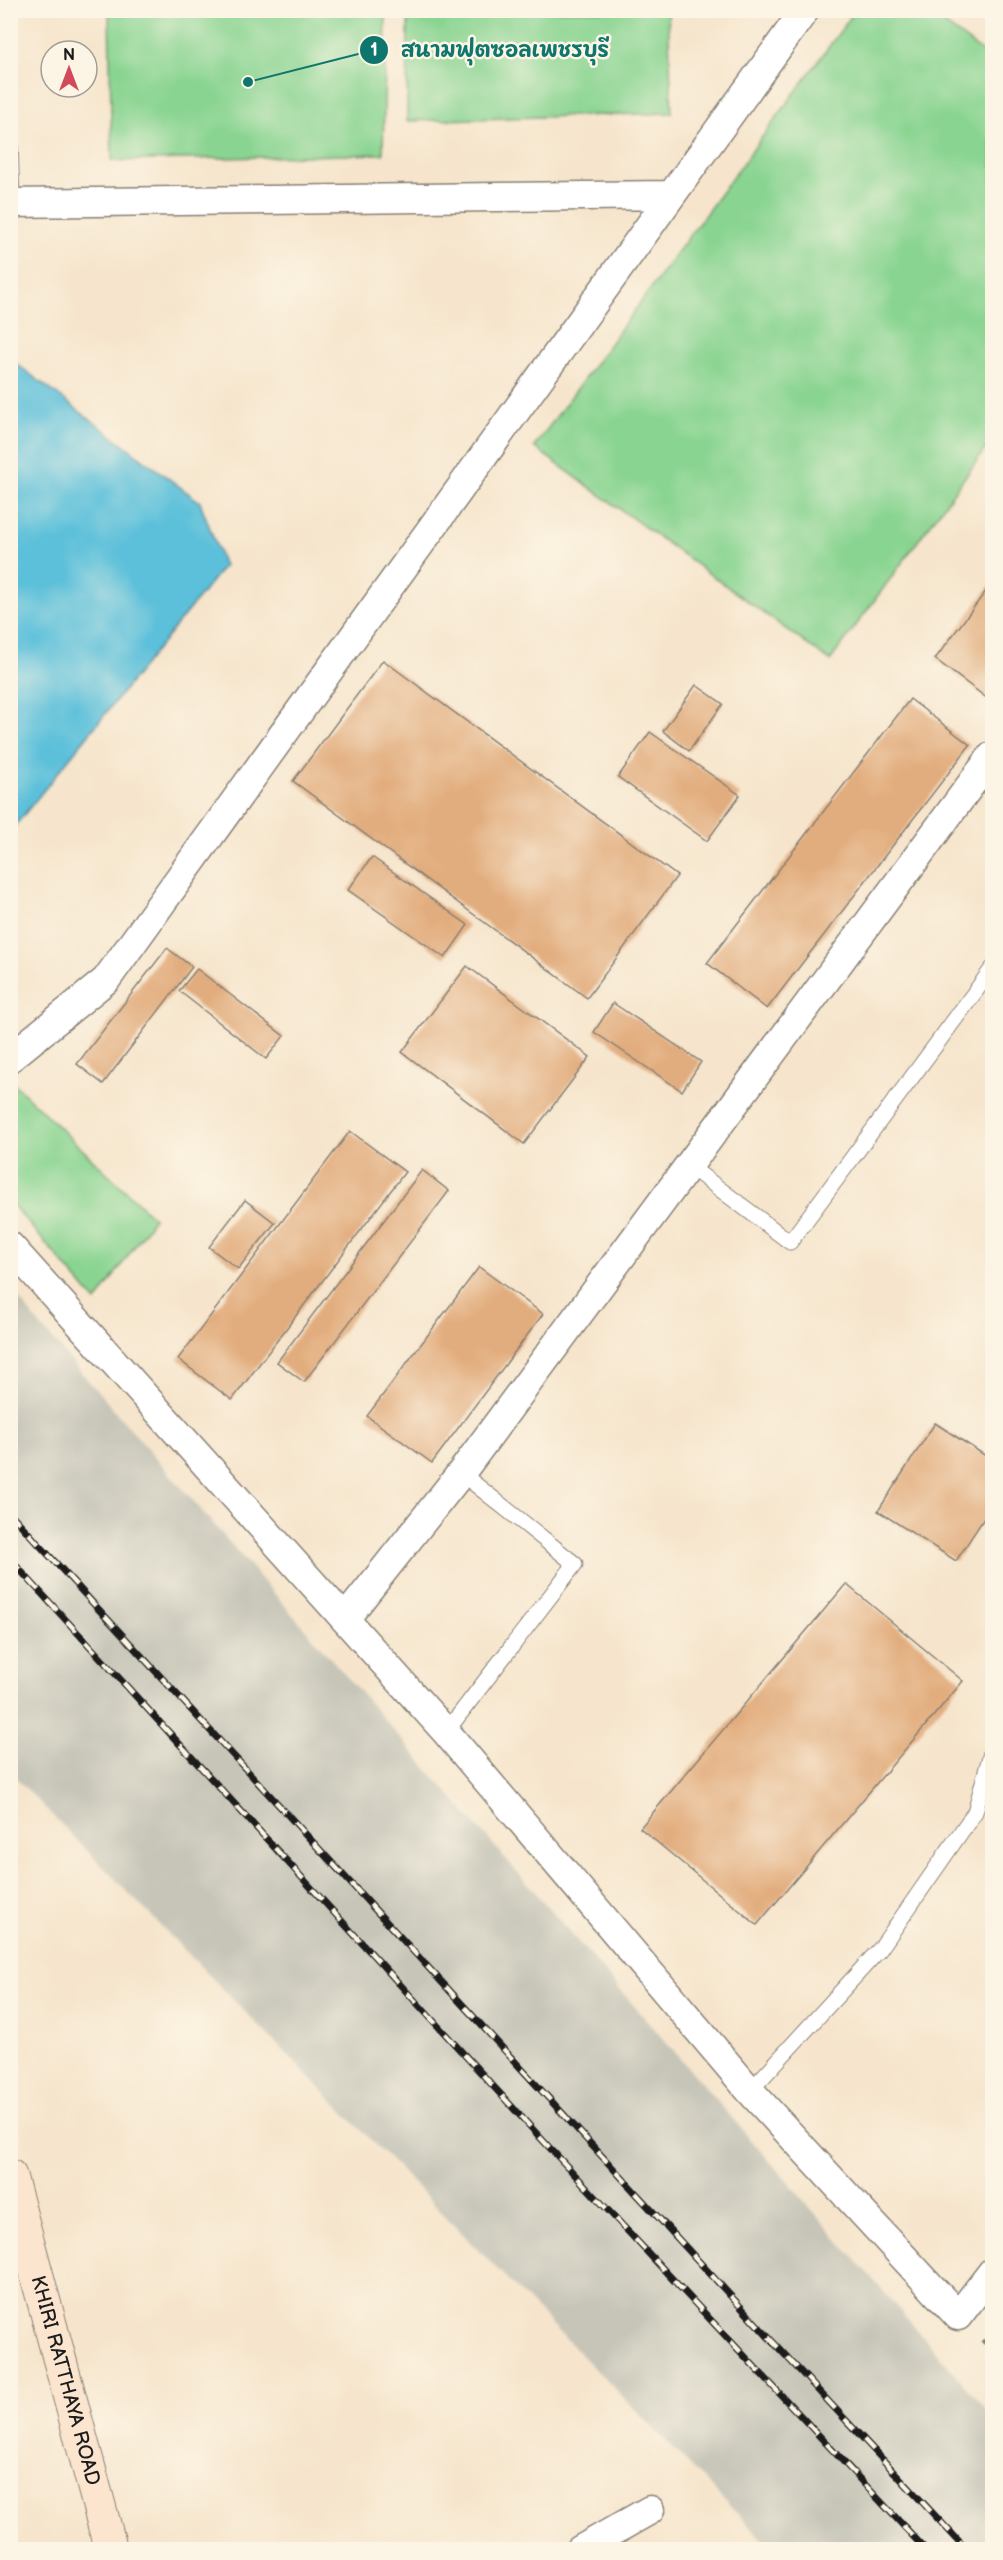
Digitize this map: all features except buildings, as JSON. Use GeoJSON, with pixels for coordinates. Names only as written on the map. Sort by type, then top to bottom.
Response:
{"type":"FeatureCollection","features":[{"type":"Feature","properties":{"kind":"street"},"geometry":{"type":"LineString","coordinates":[[10,1058],[106,980],[670,195],[806,10]]}},
{"type":"Feature","properties":{"kind":"street"},"geometry":{"type":"LineString","coordinates":[[11,203],[670,195]]}},
{"type":"Feature","properties":{"kind":"street"},"geometry":{"type":"LineString","coordinates":[[345,1619],[460,1473],[993,756]]}},
{"type":"Feature","properties":{"kind":"street"},"geometry":{"type":"LineString","coordinates":[[10,1246],[446,1732],[750,2091],[958,2316],[993,2272]]}},
{"type":"Feature","properties":{"kind":"street","name":"KHIRI RATTHAYA ROAD"},"geometry":{"type":"LineString","coordinates":[[10,2176],[111,2550]]}},
{"type":"Feature","properties":{"kind":"street"},"geometry":{"type":"LineString","coordinates":[[580,2550],[650,2510]]}},
{"type":"Feature","properties":{"kind":"lane"},"geometry":{"type":"LineString","coordinates":[[10,138],[11,203]]}},
{"type":"Feature","properties":{"kind":"lane"},"geometry":{"type":"LineString","coordinates":[[689,1166],[790,1242],[993,969]]}},
{"type":"Feature","properties":{"kind":"lane"},"geometry":{"type":"LineString","coordinates":[[446,1732],[575,1564],[460,1473]]}},
{"type":"Feature","properties":{"kind":"lane"},"geometry":{"type":"LineString","coordinates":[[750,2091],[880,1950],[975,1812],[993,1749]]}},
{"type":"Feature","properties":{"kind":"shaded area"},"geometry":{"type":"Polygon","coordinates":[[[10,1288],[45,1331],[992,2416],[992,2549],[772,2549],[11,1773],[10,1288]]]}},
{"type":"Feature","properties":{"kind":"green space"},"geometry":{"type":"Polygon","coordinates":[[[109,11],[386,11],[383,154],[112,161],[109,11]]]}},
{"type":"Feature","properties":{"kind":"green space"},"geometry":{"type":"Polygon","coordinates":[[[408,11],[668,11],[672,113],[407,121],[408,11]]]}},
{"type":"Feature","properties":{"kind":"green space"},"geometry":{"type":"Polygon","coordinates":[[[855,11],[927,11],[992,59],[992,440],[830,661],[534,447],[855,11]]]}},
{"type":"Feature","properties":{"kind":"green space"},"geometry":{"type":"Polygon","coordinates":[[[14,1084],[154,1218],[96,1302],[11,1203],[10,1087],[14,1084]]]}},
{"type":"Feature","properties":{"kind":"water"},"geometry":{"type":"Polygon","coordinates":[[[10,359],[200,502],[224,566],[11,831],[10,359]]]}},
{"type":"Feature","properties":{"kind":"railway"},"geometry":{"type":"LineString","coordinates":[[10,1513],[967,2550]]}},
{"type":"Feature","properties":{"kind":"railway"},"geometry":{"type":"LineString","coordinates":[[10,1559],[548,2146],[926,2550]]}},
{"type":"Feature","properties":{"kind":"place","name":"สนามฟุตซอลเพชรบุรี"},"geometry":{"type":"Point","coordinates":[248,82]}}]}
